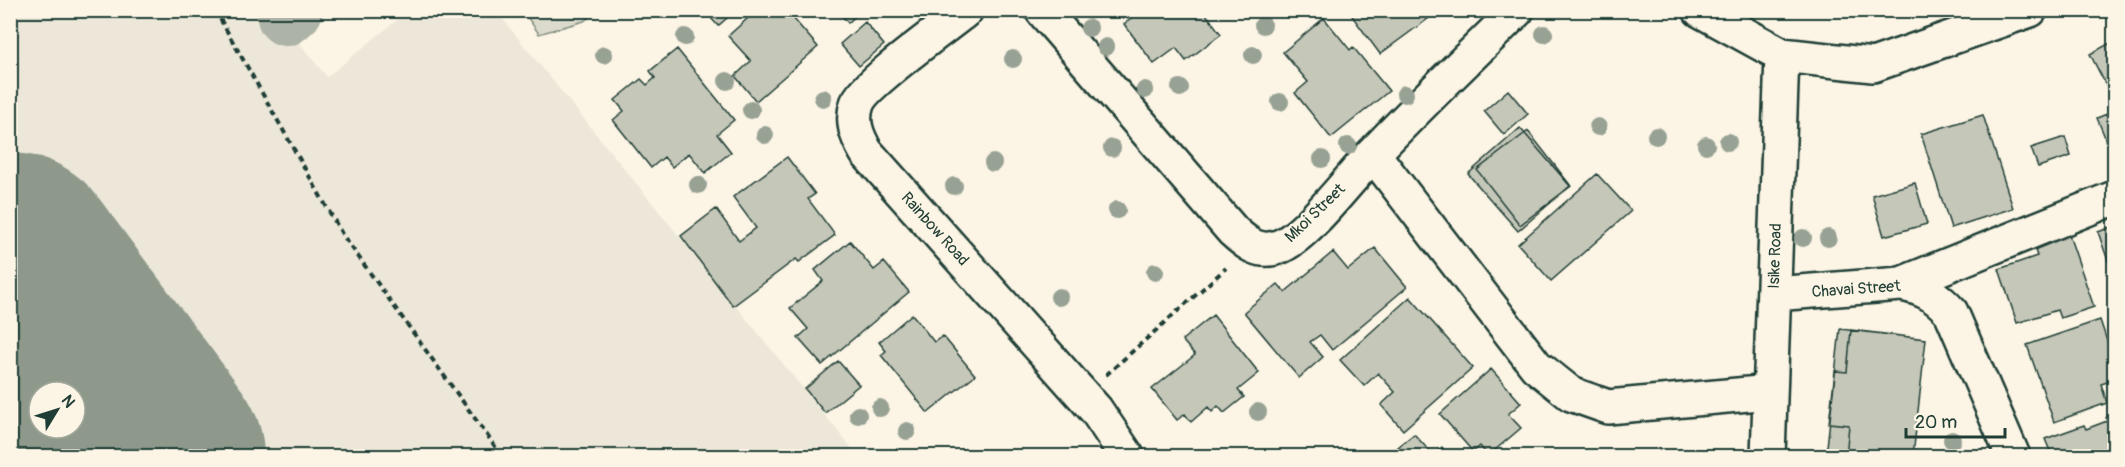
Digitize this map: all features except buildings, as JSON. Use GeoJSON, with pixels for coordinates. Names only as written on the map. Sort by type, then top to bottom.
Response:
{"type":"FeatureCollection","features":[{"type":"Feature","properties":{"kind":"street","name":"Rainbow Road"},"geometry":{"type":"LineString","coordinates":[[966,10],[875,83],[857,101],[854,120],[857,135],[866,152],[1084,395],[1127,456]]}},
{"type":"Feature","properties":{"kind":"street"},"geometry":{"type":"LineString","coordinates":[[1042,10],[1233,231],[1250,246]]}},
{"type":"Feature","properties":{"kind":"street","name":"Mkoi Street"},"geometry":{"type":"LineString","coordinates":[[1250,246],[1265,249],[1281,246],[1300,232],[1373,154],[1517,10]]}},
{"type":"Feature","properties":{"kind":"street"},"geometry":{"type":"LineString","coordinates":[[1700,10],[1782,54],[1873,65],[2030,10]]}},
{"type":"Feature","properties":{"kind":"street","name":"Isike Road"},"geometry":{"type":"LineString","coordinates":[[1768,456],[1782,54]]}},
{"type":"Feature","properties":{"kind":"street"},"geometry":{"type":"LineString","coordinates":[[1373,154],[1536,366],[1571,394],[1608,407],[1770,392]]}},
{"type":"Feature","properties":{"kind":"street"},"geometry":{"type":"LineString","coordinates":[[1901,285],[2115,198]]}},
{"type":"Feature","properties":{"kind":"street","name":"Chavai Street"},"geometry":{"type":"LineString","coordinates":[[1773,294],[1901,285],[1929,292],[1951,312],[2013,456]]}},
{"type":"Feature","properties":{"kind":"path"},"geometry":{"type":"LineString","coordinates":[[214,10],[342,234],[502,456]]}},
{"type":"Feature","properties":{"kind":"path"},"geometry":{"type":"LineString","coordinates":[[1084,395],[1250,246]]}},
{"type":"Feature","properties":{"kind":"shaded area"},"geometry":{"type":"Polygon","coordinates":[[[10,11],[273,11],[327,77],[408,11],[496,11],[858,456],[11,456],[10,11]]]}},
{"type":"Feature","properties":{"kind":"shaded area"},"geometry":{"type":"Polygon","coordinates":[[[523,11],[597,11],[584,21],[539,34],[523,11]]]}},
{"type":"Feature","properties":{"kind":"waterway"},"geometry":{"type":"LineString","coordinates":[[286,17],[294,10]]}},
{"type":"Feature","properties":{"kind":"runway"},"geometry":{"type":"LineString","coordinates":[[10,263],[154,456]]}}]}
